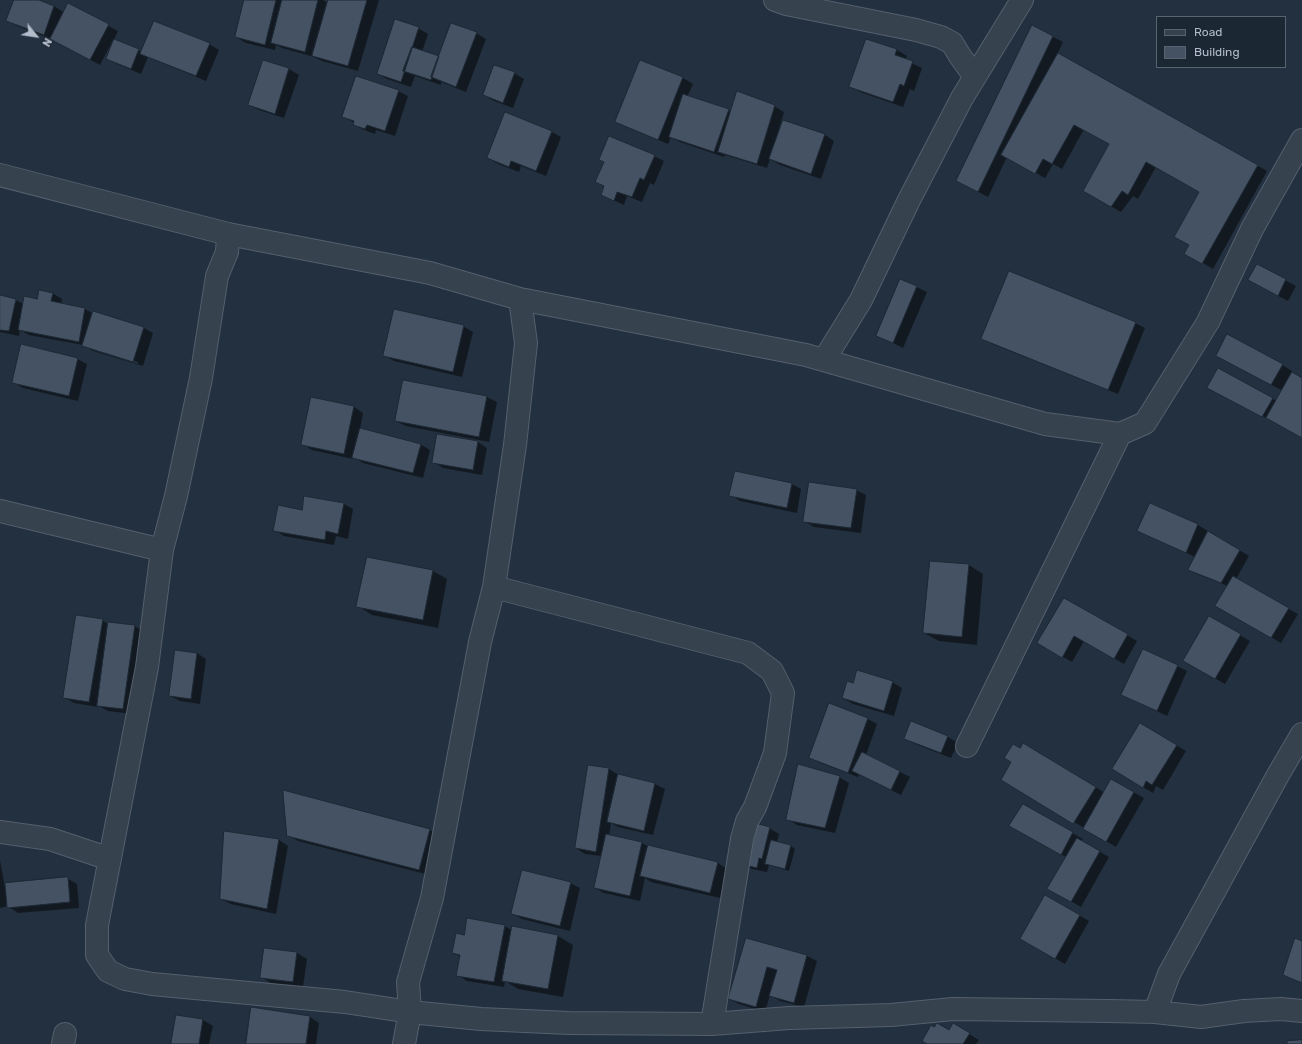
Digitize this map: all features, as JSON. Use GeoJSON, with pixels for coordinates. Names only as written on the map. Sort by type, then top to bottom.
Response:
{"type":"FeatureCollection","features":[{"type":"Feature","properties":{"kind":"street"},"geometry":{"type":"LineString","coordinates":[[774,0],[786,4],[916,30],[941,37],[952,44],[975,77]]}},
{"type":"Feature","properties":{"kind":"street"},"geometry":{"type":"LineString","coordinates":[[824,360],[861,300],[909,200],[962,98],[1022,0]]}},
{"type":"Feature","properties":{"kind":"street"},"geometry":{"type":"LineString","coordinates":[[0,175],[228,234],[430,274],[520,299],[806,355],[1045,424],[1120,434],[1145,423],[1208,322],[1252,229],[1302,140]]}},
{"type":"Feature","properties":{"kind":"street"},"geometry":{"type":"LineString","coordinates":[[228,234],[227,252],[217,276],[201,378],[179,481],[162,550],[147,667],[97,925],[97,955],[108,971],[125,979],[152,984],[345,1002],[410,1012],[481,1019],[569,1023],[712,1024],[789,1018],[891,1015],[953,1009],[1034,1009],[1155,1012],[1201,1017],[1281,1009],[1302,1011]]}},
{"type":"Feature","properties":{"kind":"street"},"geometry":{"type":"LineString","coordinates":[[404,1044],[410,1012],[408,982],[432,898],[480,642],[494,587],[514,445],[526,343],[520,299]]}},
{"type":"Feature","properties":{"kind":"street"},"geometry":{"type":"LineString","coordinates":[[967,746],[1120,434]]}},
{"type":"Feature","properties":{"kind":"street"},"geometry":{"type":"LineString","coordinates":[[0,511],[162,550]]}},
{"type":"Feature","properties":{"kind":"street"},"geometry":{"type":"LineString","coordinates":[[494,587],[748,653],[772,672],[782,693],[775,753],[747,821],[742,839],[712,1024]]}},
{"type":"Feature","properties":{"kind":"street"},"geometry":{"type":"LineString","coordinates":[[1155,1012],[1169,974],[1302,734]]}},
{"type":"Feature","properties":{"kind":"street"},"geometry":{"type":"LineString","coordinates":[[0,832],[50,839],[110,859]]}},
{"type":"Feature","properties":{"kind":"building"},"geometry":{"type":"Polygon","coordinates":[[[14,0],[39,0],[54,6],[44,35],[6,21],[14,0]]]}},
{"type":"Feature","properties":{"kind":"building"},"geometry":{"type":"Polygon","coordinates":[[[244,0],[276,0],[265,45],[235,37],[244,0]]]}},
{"type":"Feature","properties":{"kind":"building"},"geometry":{"type":"Polygon","coordinates":[[[282,0],[318,0],[305,52],[271,43],[282,0]]]}},
{"type":"Feature","properties":{"kind":"building"},"geometry":{"type":"Polygon","coordinates":[[[328,0],[367,0],[348,66],[312,56],[328,0]]]}},
{"type":"Feature","properties":{"kind":"building"},"geometry":{"type":"Polygon","coordinates":[[[68,3],[109,24],[90,60],[50,39],[68,3]]]}},
{"type":"Feature","properties":{"kind":"building"},"geometry":{"type":"Polygon","coordinates":[[[395,19],[419,27],[401,82],[377,74],[395,19]]]}},
{"type":"Feature","properties":{"kind":"building"},"geometry":{"type":"Polygon","coordinates":[[[154,21],[210,43],[196,76],[140,54],[154,21]]]}},
{"type":"Feature","properties":{"kind":"building"},"geometry":{"type":"Polygon","coordinates":[[[451,23],[477,32],[456,87],[431,77],[451,23]]]}},
{"type":"Feature","properties":{"kind":"building"},"geometry":{"type":"Polygon","coordinates":[[[1032,25],[1053,36],[978,192],[956,181],[1032,25]]]}},
{"type":"Feature","properties":{"kind":"building"},"geometry":{"type":"Polygon","coordinates":[[[114,39],[139,49],[131,69],[106,59],[114,39]]]}},
{"type":"Feature","properties":{"kind":"building"},"geometry":{"type":"Polygon","coordinates":[[[866,39],[897,49],[895,55],[913,61],[904,86],[900,84],[893,102],[849,87],[866,39]]]}},
{"type":"Feature","properties":{"kind":"building"},"geometry":{"type":"Polygon","coordinates":[[[412,47],[439,56],[431,80],[403,71],[412,47]]]}},
{"type":"Feature","properties":{"kind":"building"},"geometry":{"type":"Polygon","coordinates":[[[1058,53],[1258,165],[1202,264],[1184,254],[1189,245],[1174,237],[1199,192],[1146,162],[1128,195],[1122,191],[1111,207],[1083,191],[1109,144],[1074,125],[1052,164],[1043,159],[1035,174],[1001,155],[1058,53]]]}},
{"type":"Feature","properties":{"kind":"building"},"geometry":{"type":"Polygon","coordinates":[[[263,60],[289,68],[275,114],[248,105],[263,60]]]}},
{"type":"Feature","properties":{"kind":"building"},"geometry":{"type":"Polygon","coordinates":[[[640,60],[683,77],[658,140],[615,122],[640,60]]]}},
{"type":"Feature","properties":{"kind":"building"},"geometry":{"type":"Polygon","coordinates":[[[494,65],[515,72],[503,103],[483,95],[494,65]]]}},
{"type":"Feature","properties":{"kind":"building"},"geometry":{"type":"Polygon","coordinates":[[[356,76],[399,90],[385,131],[367,125],[365,129],[353,125],[354,121],[342,117],[356,76]]]}},
{"type":"Feature","properties":{"kind":"building"},"geometry":{"type":"Polygon","coordinates":[[[737,91],[775,105],[757,164],[718,152],[737,91]]]}},
{"type":"Feature","properties":{"kind":"building"},"geometry":{"type":"Polygon","coordinates":[[[683,94],[729,109],[714,152],[669,137],[683,94]]]}},
{"type":"Feature","properties":{"kind":"building"},"geometry":{"type":"Polygon","coordinates":[[[505,112],[552,131],[536,171],[511,161],[509,167],[487,158],[505,112]]]}},
{"type":"Feature","properties":{"kind":"building"},"geometry":{"type":"Polygon","coordinates":[[[783,120],[825,134],[811,174],[769,159],[783,120]]]}},
{"type":"Feature","properties":{"kind":"building"},"geometry":{"type":"Polygon","coordinates":[[[609,136],[655,155],[644,180],[640,178],[632,197],[617,192],[614,201],[601,195],[604,186],[595,182],[604,162],[599,160],[609,136]]]}},
{"type":"Feature","properties":{"kind":"building"},"geometry":{"type":"Polygon","coordinates":[[[1257,264],[1286,279],[1278,296],[1248,280],[1257,264]]]}},
{"type":"Feature","properties":{"kind":"building"},"geometry":{"type":"Polygon","coordinates":[[[1009,271],[1136,322],[1108,390],[981,339],[1009,271]]]}},
{"type":"Feature","properties":{"kind":"building"},"geometry":{"type":"Polygon","coordinates":[[[900,279],[917,286],[893,343],[876,336],[900,279]]]}},
{"type":"Feature","properties":{"kind":"building"},"geometry":{"type":"Polygon","coordinates":[[[39,290],[53,293],[51,301],[85,308],[79,342],[18,330],[24,296],[37,299],[39,290]]]}},
{"type":"Feature","properties":{"kind":"building"},"geometry":{"type":"Polygon","coordinates":[[[0,295],[16,299],[9,331],[0,330],[0,295]]]}},
{"type":"Feature","properties":{"kind":"building"},"geometry":{"type":"Polygon","coordinates":[[[394,309],[464,325],[453,372],[383,356],[394,309]]]}},
{"type":"Feature","properties":{"kind":"building"},"geometry":{"type":"Polygon","coordinates":[[[93,311],[144,327],[133,362],[82,346],[93,311]]]}},
{"type":"Feature","properties":{"kind":"building"},"geometry":{"type":"Polygon","coordinates":[[[1227,334],[1283,364],[1271,385],[1216,356],[1227,334]]]}},
{"type":"Feature","properties":{"kind":"building"},"geometry":{"type":"Polygon","coordinates":[[[21,344],[78,358],[69,396],[12,383],[21,344]]]}},
{"type":"Feature","properties":{"kind":"building"},"geometry":{"type":"Polygon","coordinates":[[[1218,368],[1273,398],[1262,417],[1207,388],[1218,368]]]}},
{"type":"Feature","properties":{"kind":"building"},"geometry":{"type":"Polygon","coordinates":[[[1292,372],[1302,378],[1302,438],[1266,418],[1292,372]]]}},
{"type":"Feature","properties":{"kind":"building"},"geometry":{"type":"Polygon","coordinates":[[[403,380],[487,396],[479,437],[395,421],[403,380]]]}},
{"type":"Feature","properties":{"kind":"building"},"geometry":{"type":"Polygon","coordinates":[[[311,397],[354,406],[344,454],[301,445],[311,397]]]}},
{"type":"Feature","properties":{"kind":"building"},"geometry":{"type":"Polygon","coordinates":[[[360,428],[421,444],[413,473],[352,458],[360,428]]]}},
{"type":"Feature","properties":{"kind":"building"},"geometry":{"type":"Polygon","coordinates":[[[437,434],[478,441],[473,470],[432,463],[437,434]]]}},
{"type":"Feature","properties":{"kind":"building"},"geometry":{"type":"Polygon","coordinates":[[[735,471],[792,483],[787,508],[729,496],[735,471]]]}},
{"type":"Feature","properties":{"kind":"building"},"geometry":{"type":"Polygon","coordinates":[[[809,482],[857,489],[851,528],[803,522],[809,482]]]}},
{"type":"Feature","properties":{"kind":"building"},"geometry":{"type":"Polygon","coordinates":[[[304,496],[344,503],[338,534],[326,531],[325,540],[273,531],[278,505],[302,510],[304,496]]]}},
{"type":"Feature","properties":{"kind":"building"},"geometry":{"type":"Polygon","coordinates":[[[1150,503],[1198,524],[1186,553],[1137,531],[1150,503]]]}},
{"type":"Feature","properties":{"kind":"building"},"geometry":{"type":"Polygon","coordinates":[[[1208,531],[1240,550],[1221,583],[1188,570],[1208,531]]]}},
{"type":"Feature","properties":{"kind":"building"},"geometry":{"type":"Polygon","coordinates":[[[367,557],[433,570],[423,620],[356,607],[367,557]]]}},
{"type":"Feature","properties":{"kind":"building"},"geometry":{"type":"Polygon","coordinates":[[[930,561],[969,564],[962,637],[923,633],[930,561]]]}},
{"type":"Feature","properties":{"kind":"building"},"geometry":{"type":"Polygon","coordinates":[[[1233,576],[1289,608],[1271,638],[1215,606],[1233,576]]]}},
{"type":"Feature","properties":{"kind":"building"},"geometry":{"type":"Polygon","coordinates":[[[1064,598],[1128,634],[1114,659],[1074,636],[1062,658],[1037,643],[1064,598]]]}},
{"type":"Feature","properties":{"kind":"building"},"geometry":{"type":"Polygon","coordinates":[[[76,615],[103,619],[89,702],[63,698],[76,615]]]}},
{"type":"Feature","properties":{"kind":"building"},"geometry":{"type":"Polygon","coordinates":[[[1209,616],[1241,634],[1215,679],[1183,661],[1209,616]]]}},
{"type":"Feature","properties":{"kind":"building"},"geometry":{"type":"Polygon","coordinates":[[[108,622],[135,625],[123,709],[97,706],[108,622]]]}},
{"type":"Feature","properties":{"kind":"building"},"geometry":{"type":"Polygon","coordinates":[[[1143,649],[1178,665],[1157,711],[1121,695],[1143,649]]]}},
{"type":"Feature","properties":{"kind":"building"},"geometry":{"type":"Polygon","coordinates":[[[175,650],[197,653],[191,699],[169,696],[175,650]]]}},
{"type":"Feature","properties":{"kind":"building"},"geometry":{"type":"Polygon","coordinates":[[[857,670],[893,681],[884,711],[842,698],[847,681],[853,683],[857,670]]]}},
{"type":"Feature","properties":{"kind":"building"},"geometry":{"type":"Polygon","coordinates":[[[829,703],[868,718],[848,773],[809,758],[829,703]]]}},
{"type":"Feature","properties":{"kind":"building"},"geometry":{"type":"Polygon","coordinates":[[[911,721],[948,736],[941,753],[904,739],[911,721]]]}},
{"type":"Feature","properties":{"kind":"building"},"geometry":{"type":"Polygon","coordinates":[[[1140,723],[1177,745],[1152,785],[1146,781],[1143,788],[1112,769],[1140,723]]]}},
{"type":"Feature","properties":{"kind":"building"},"geometry":{"type":"Polygon","coordinates":[[[1023,743],[1096,787],[1073,824],[1001,780],[1011,762],[1004,758],[1013,744],[1020,748],[1023,743]]]}},
{"type":"Feature","properties":{"kind":"building"},"geometry":{"type":"Polygon","coordinates":[[[862,752],[900,771],[891,790],[852,771],[862,752]]]}},
{"type":"Feature","properties":{"kind":"building"},"geometry":{"type":"Polygon","coordinates":[[[798,764],[840,776],[825,828],[786,820],[798,764]]]}},
{"type":"Feature","properties":{"kind":"building"},"geometry":{"type":"Polygon","coordinates":[[[588,765],[609,768],[596,852],[575,848],[588,765]]]}},
{"type":"Feature","properties":{"kind":"building"},"geometry":{"type":"Polygon","coordinates":[[[618,774],[655,783],[644,831],[607,822],[618,774]]]}},
{"type":"Feature","properties":{"kind":"building"},"geometry":{"type":"Polygon","coordinates":[[[1111,779],[1134,792],[1106,842],[1083,829],[1111,779]]]}},
{"type":"Feature","properties":{"kind":"building"},"geometry":{"type":"Polygon","coordinates":[[[283,790],[430,829],[419,870],[287,836],[283,790]]]}},
{"type":"Feature","properties":{"kind":"building"},"geometry":{"type":"Polygon","coordinates":[[[1023,804],[1073,832],[1061,855],[1009,826],[1023,804]]]}},
{"type":"Feature","properties":{"kind":"building"},"geometry":{"type":"Polygon","coordinates":[[[751,822],[770,827],[762,859],[759,858],[757,868],[741,864],[751,822]]]}},
{"type":"Feature","properties":{"kind":"building"},"geometry":{"type":"Polygon","coordinates":[[[224,831],[279,839],[267,909],[220,899],[224,831]]]}},
{"type":"Feature","properties":{"kind":"building"},"geometry":{"type":"Polygon","coordinates":[[[606,834],[642,842],[630,896],[594,888],[606,834]]]}},
{"type":"Feature","properties":{"kind":"building"},"geometry":{"type":"Polygon","coordinates":[[[1077,838],[1100,851],[1071,902],[1047,889],[1077,838]]]}},
{"type":"Feature","properties":{"kind":"building"},"geometry":{"type":"Polygon","coordinates":[[[771,840],[791,845],[785,869],[765,864],[771,840]]]}},
{"type":"Feature","properties":{"kind":"building"},"geometry":{"type":"Polygon","coordinates":[[[648,845],[718,862],[710,893],[640,876],[648,845]]]}},
{"type":"Feature","properties":{"kind":"building"},"geometry":{"type":"Polygon","coordinates":[[[522,870],[571,882],[560,926],[511,914],[522,870]]]}},
{"type":"Feature","properties":{"kind":"building"},"geometry":{"type":"Polygon","coordinates":[[[68,877],[70,902],[7,908],[5,883],[68,877]]]}},
{"type":"Feature","properties":{"kind":"building"},"geometry":{"type":"Polygon","coordinates":[[[1045,895],[1080,915],[1055,959],[1020,939],[1045,895]]]}},
{"type":"Feature","properties":{"kind":"building"},"geometry":{"type":"Polygon","coordinates":[[[467,918],[505,925],[494,982],[456,976],[460,955],[452,953],[456,933],[464,935],[467,918]]]}},
{"type":"Feature","properties":{"kind":"building"},"geometry":{"type":"Polygon","coordinates":[[[512,926],[558,935],[548,989],[502,981],[512,926]]]}},
{"type":"Feature","properties":{"kind":"building"},"geometry":{"type":"Polygon","coordinates":[[[746,938],[807,955],[794,1003],[769,996],[777,970],[767,967],[756,1007],[728,999],[746,938]]]}},
{"type":"Feature","properties":{"kind":"building"},"geometry":{"type":"Polygon","coordinates":[[[1295,938],[1302,941],[1302,983],[1283,975],[1295,938]]]}},
{"type":"Feature","properties":{"kind":"building"},"geometry":{"type":"Polygon","coordinates":[[[264,948],[297,952],[293,982],[260,978],[264,948]]]}},
{"type":"Feature","properties":{"kind":"building"},"geometry":{"type":"Polygon","coordinates":[[[251,1007],[310,1016],[306,1044],[246,1044],[251,1007]]]}},
{"type":"Feature","properties":{"kind":"building"},"geometry":{"type":"Polygon","coordinates":[[[176,1015],[203,1019],[199,1044],[171,1044],[176,1015]]]}},
{"type":"Feature","properties":{"kind":"building"},"geometry":{"type":"Polygon","coordinates":[[[937,1023],[949,1030],[953,1023],[970,1033],[963,1044],[927,1044],[922,1041],[931,1025],[934,1027],[937,1023]]]}},
{"type":"Feature","properties":{"kind":"building"},"geometry":{"type":"Polygon","coordinates":[[[1302,1040],[1302,1044],[1287,1044],[1287,1041],[1302,1040]]]}}]}
